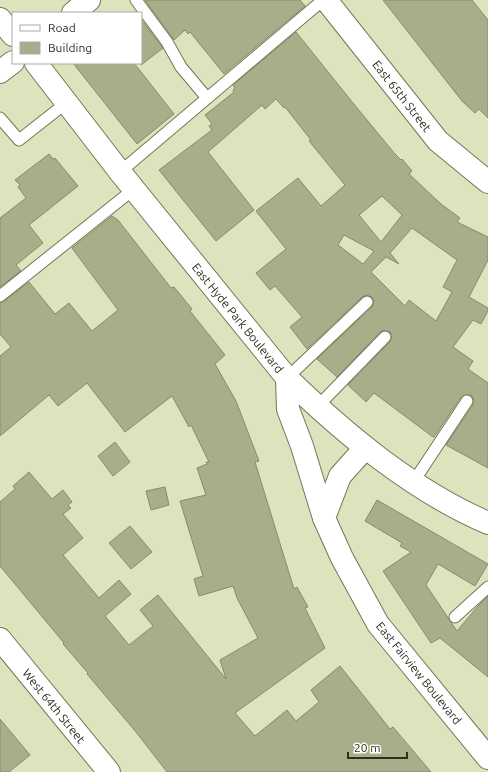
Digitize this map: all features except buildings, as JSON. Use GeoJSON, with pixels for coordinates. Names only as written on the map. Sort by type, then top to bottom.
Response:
{"type":"FeatureCollection","features":[{"type":"Feature","properties":{"kind":"street","name":"East 65th Street"},"geometry":{"type":"LineString","coordinates":[[324,0],[438,141],[488,182]]}},
{"type":"Feature","properties":{"kind":"street"},"geometry":{"type":"LineString","coordinates":[[0,19],[12,34]]}},
{"type":"Feature","properties":{"kind":"street"},"geometry":{"type":"LineString","coordinates":[[0,72],[12,63]]}},
{"type":"Feature","properties":{"kind":"street","name":"East Hyde Park Boulevard"},"geometry":{"type":"LineString","coordinates":[[37,64],[120,172],[287,378],[317,407],[365,448],[414,481],[470,515],[488,523]]}},
{"type":"Feature","properties":{"kind":"street","name":"East Fairview Boulevard"},"geometry":{"type":"LineString","coordinates":[[287,378],[288,409],[302,446],[324,518],[342,558],[378,624],[488,758]]}},
{"type":"Feature","properties":{"kind":"street"},"geometry":{"type":"LineString","coordinates":[[324,518],[340,476],[365,448]]}},
{"type":"Feature","properties":{"kind":"street","name":"West 64th Street"},"geometry":{"type":"LineString","coordinates":[[0,639],[108,772]]}},
{"type":"Feature","properties":{"kind":"lane"},"geometry":{"type":"LineString","coordinates":[[136,0],[167,42],[181,67],[207,98]]}},
{"type":"Feature","properties":{"kind":"lane"},"geometry":{"type":"LineString","coordinates":[[120,172],[324,0]]}},
{"type":"Feature","properties":{"kind":"lane"},"geometry":{"type":"LineString","coordinates":[[0,118],[19,140],[66,103]]}},
{"type":"Feature","properties":{"kind":"lane"},"geometry":{"type":"LineString","coordinates":[[0,296],[134,189]]}},
{"type":"Feature","properties":{"kind":"lane"},"geometry":{"type":"LineString","coordinates":[[287,378],[366,302]]}},
{"type":"Feature","properties":{"kind":"lane"},"geometry":{"type":"LineString","coordinates":[[317,407],[385,337]]}},
{"type":"Feature","properties":{"kind":"lane"},"geometry":{"type":"LineString","coordinates":[[414,481],[467,401]]}},
{"type":"Feature","properties":{"kind":"lane"},"geometry":{"type":"LineString","coordinates":[[454,617],[488,587]]}}]}
